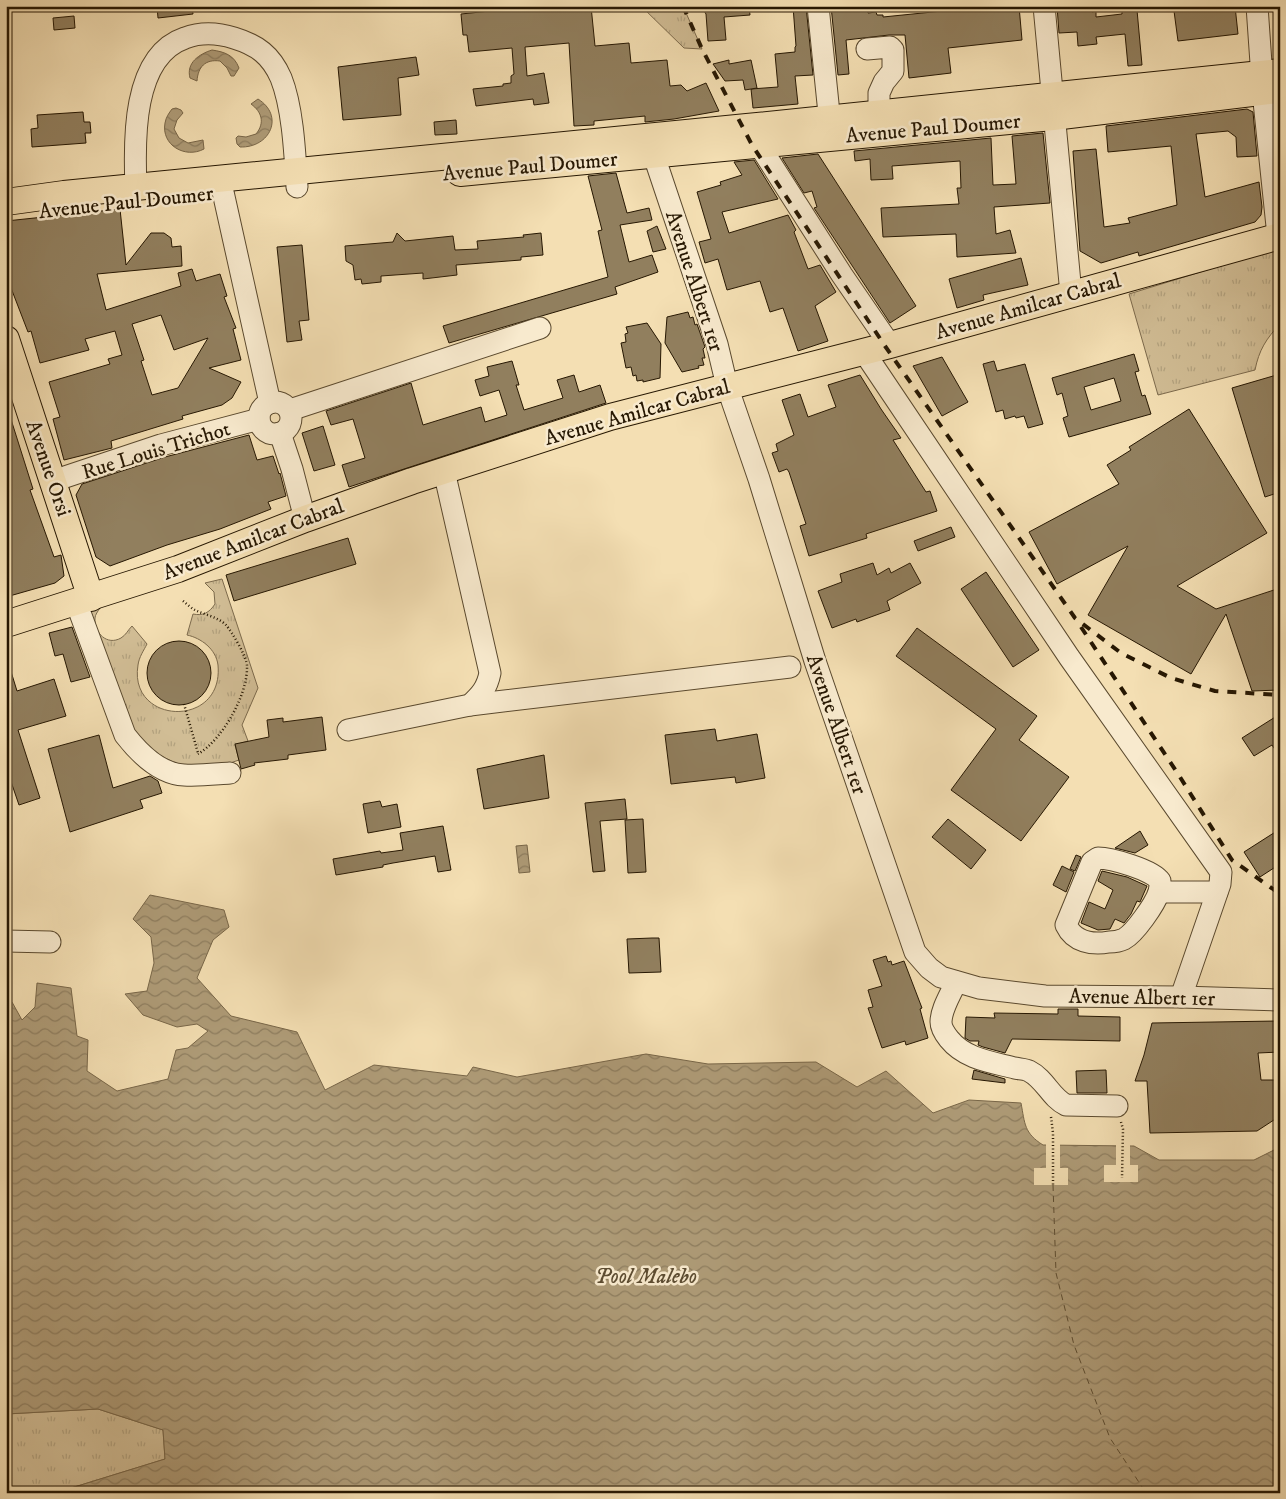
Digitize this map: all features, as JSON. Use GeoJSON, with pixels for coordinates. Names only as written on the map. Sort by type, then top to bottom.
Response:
{"type":"FeatureCollection","features":[{"type":"Feature","properties":{"kind":"main road","name":"Avenue Paul Doumer"},"geometry":{"type":"LineString","coordinates":[[6,202],[136,187],[296,179],[650,146],[1271,82]]}},
{"type":"Feature","properties":{"kind":"main road","name":"Avenue Paul Doumer"},"geometry":{"type":"LineString","coordinates":[[6,215],[223,192],[296,179]]}},
{"type":"Feature","properties":{"kind":"main road","name":"Avenue Amilcar Cabral"},"geometry":{"type":"LineString","coordinates":[[6,624],[178,569],[305,519],[610,417],[890,345],[1279,236]]}},
{"type":"Feature","properties":{"kind":"main road","name":"Avenue Orsi"},"geometry":{"type":"LineString","coordinates":[[6,339],[10,368],[53,481],[83,600]]}},
{"type":"Feature","properties":{"kind":"street"},"geometry":{"type":"LineString","coordinates":[[818,6],[831,128]]}},
{"type":"Feature","properties":{"kind":"street"},"geometry":{"type":"LineString","coordinates":[[1044,6],[1071,294]]}},
{"type":"Feature","properties":{"kind":"street"},"geometry":{"type":"LineString","coordinates":[[1257,6],[1271,82],[1279,236]]}},
{"type":"Feature","properties":{"kind":"street"},"geometry":{"type":"LineString","coordinates":[[136,187],[139,111],[146,81],[157,58],[173,42],[195,35],[220,34],[250,43],[267,54],[280,77],[287,98],[296,179]]}},
{"type":"Feature","properties":{"kind":"street"},"geometry":{"type":"LineString","coordinates":[[867,49],[890,47],[893,50],[894,71],[884,82],[879,93],[880,123]]}},
{"type":"Feature","properties":{"kind":"street"},"geometry":{"type":"LineString","coordinates":[[754,136],[842,275],[890,345]]}},
{"type":"Feature","properties":{"kind":"street","name":"Avenue Albert 1er"},"geometry":{"type":"LineString","coordinates":[[650,146],[717,344],[727,386],[759,479],[815,661],[915,952],[929,968],[941,976],[980,988],[1045,996],[1280,1000]]}},
{"type":"Feature","properties":{"kind":"street"},"geometry":{"type":"LineString","coordinates":[[223,192],[273,411],[261,426],[271,433],[280,433],[305,519]]}},
{"type":"Feature","properties":{"kind":"street","name":"Rue Louis Trichot"},"geometry":{"type":"LineString","coordinates":[[53,481],[162,445],[540,328]]}},
{"type":"Feature","properties":{"kind":"street"},"geometry":{"type":"LineString","coordinates":[[864,352],[1069,657],[1218,865],[1221,872],[1217,892],[1181,997]]}},
{"type":"Feature","properties":{"kind":"street"},"geometry":{"type":"LineString","coordinates":[[444,471],[490,673],[496,684],[513,700]]}},
{"type":"Feature","properties":{"kind":"street"},"geometry":{"type":"LineString","coordinates":[[83,600],[125,735],[148,760],[162,768],[182,775],[200,764],[230,773]]}},
{"type":"Feature","properties":{"kind":"street"},"geometry":{"type":"LineString","coordinates":[[348,730],[470,705],[790,667]]}},
{"type":"Feature","properties":{"kind":"street"},"geometry":{"type":"LineString","coordinates":[[470,705],[482,695],[488,684],[490,673]]}},
{"type":"Feature","properties":{"kind":"street"},"geometry":{"type":"LineString","coordinates":[[1098,858],[1108,858],[1154,875],[1160,881],[1159,892],[1138,928],[1123,940],[1096,944],[1078,939],[1070,933],[1066,925],[1092,862],[1098,858]]}},
{"type":"Feature","properties":{"kind":"street"},"geometry":{"type":"LineString","coordinates":[[1159,892],[1217,892]]}},
{"type":"Feature","properties":{"kind":"street"},"geometry":{"type":"LineString","coordinates":[[6,940],[50,942]]}},
{"type":"Feature","properties":{"kind":"street"},"geometry":{"type":"LineString","coordinates":[[956,982],[943,1012],[941,1022],[944,1033],[962,1051],[976,1058],[1029,1071],[1040,1079],[1060,1102],[1066,1105],[1117,1106]]}},
{"type":"Feature","properties":{"kind":"path"},"geometry":{"type":"LineString","coordinates":[[183,601],[194,610],[206,614],[225,625],[239,646],[247,665],[238,706],[207,748],[200,764]]}},
{"type":"Feature","properties":{"kind":"path"},"geometry":{"type":"LineString","coordinates":[[184,704],[200,764]]}},
{"type":"Feature","properties":{"kind":"path"},"geometry":{"type":"LineString","coordinates":[[1047,1087],[1054,1133],[1053,1185]]}},
{"type":"Feature","properties":{"kind":"path"},"geometry":{"type":"LineString","coordinates":[[1117,1106],[1123,1129],[1122,1178]]}},
{"type":"Feature","properties":{"kind":"green space"},"geometry":{"type":"Polygon","coordinates":[[[641,6],[683,6],[702,49],[684,48],[641,6]]]}},
{"type":"Feature","properties":{"kind":"green space"},"geometry":{"type":"Polygon","coordinates":[[[1275,249],[1280,271],[1280,324],[1264,345],[1255,370],[1158,395],[1129,294],[1275,249]]]}},
{"type":"Feature","properties":{"kind":"green space"},"geometry":{"type":"Polygon","coordinates":[[[222,579],[258,688],[242,725],[248,741],[235,745],[239,760],[221,766],[192,770],[137,743],[85,612],[100,608],[95,618],[95,623],[102,637],[116,640],[121,638],[132,626],[147,644],[140,656],[138,665],[139,685],[147,699],[160,708],[176,712],[193,709],[207,700],[216,686],[218,665],[217,659],[207,645],[187,635],[193,614],[200,615],[206,613],[215,604],[214,592],[205,583],[222,579]]]}},
{"type":"Feature","properties":{"kind":"green space"},"geometry":{"type":"Polygon","coordinates":[[[98,1409],[163,1430],[165,1459],[55,1493],[6,1493],[6,1414],[98,1409]]]}},
{"type":"Feature","properties":{"kind":"water"},"geometry":{"type":"Polygon","coordinates":[[[212,50],[232,57],[239,68],[234,76],[231,76],[227,68],[220,61],[210,61],[201,68],[197,81],[190,78],[190,68],[195,60],[212,50]]]}},
{"type":"Feature","properties":{"kind":"water"},"geometry":{"type":"Polygon","coordinates":[[[258,99],[271,114],[270,130],[266,137],[259,142],[250,146],[240,147],[237,144],[236,138],[238,136],[246,137],[256,134],[261,126],[260,114],[251,104],[258,99]]]}},
{"type":"Feature","properties":{"kind":"water"},"geometry":{"type":"Polygon","coordinates":[[[176,108],[183,113],[177,120],[174,129],[179,138],[188,143],[203,140],[204,149],[197,152],[182,151],[171,144],[165,131],[165,123],[172,109],[176,108]]]}},
{"type":"Feature","properties":{"kind":"water"},"geometry":{"type":"Polygon","coordinates":[[[527,845],[530,872],[519,873],[516,846],[527,845]]]}},
{"type":"Feature","properties":{"kind":"water","name":"Pool Malebo"},"geometry":{"type":"Polygon","coordinates":[[[150,895],[224,910],[229,927],[213,940],[197,978],[231,1016],[297,1032],[325,1090],[374,1065],[467,1076],[473,1067],[517,1077],[646,1054],[708,1064],[816,1062],[857,1087],[886,1071],[933,1113],[969,1100],[1021,1103],[1026,1127],[1032,1136],[1043,1145],[1134,1146],[1159,1160],[1254,1160],[1280,1147],[1280,1493],[55,1493],[165,1459],[163,1430],[98,1409],[6,1414],[6,1004],[12,1002],[22,1020],[35,1007],[37,983],[71,988],[77,1036],[88,1040],[87,1071],[117,1091],[168,1079],[176,1050],[188,1048],[208,1031],[197,1024],[177,1027],[143,1015],[125,994],[147,991],[154,963],[151,937],[133,919],[150,895]]]}},
{"type":"Feature","properties":{"kind":"pier"},"geometry":{"type":"Polygon","coordinates":[[[1046,1143],[1060,1143],[1060,1168],[1068,1168],[1068,1185],[1034,1185],[1034,1168],[1046,1168],[1046,1143]]]}},
{"type":"Feature","properties":{"kind":"pier"},"geometry":{"type":"Polygon","coordinates":[[[1116,1143],[1130,1143],[1130,1165],[1138,1165],[1138,1182],[1104,1182],[1104,1165],[1116,1165],[1116,1143]]]}},
{"type":"Feature","properties":{"kind":"building"},"geometry":{"type":"Polygon","coordinates":[[[157,6],[192,6],[193,14],[158,18],[157,6]]]}},
{"type":"Feature","properties":{"kind":"building"},"geometry":{"type":"Polygon","coordinates":[[[539,6],[591,6],[595,46],[629,43],[631,63],[667,60],[670,86],[681,85],[687,91],[706,83],[719,111],[645,122],[645,116],[594,121],[594,125],[574,126],[569,43],[525,47],[527,76],[544,73],[549,103],[534,105],[533,99],[476,106],[473,89],[503,86],[503,84],[511,83],[511,76],[514,74],[512,48],[469,52],[467,35],[463,35],[461,14],[539,6]]]}},
{"type":"Feature","properties":{"kind":"building"},"geometry":{"type":"Polygon","coordinates":[[[701,6],[749,6],[750,15],[724,17],[726,40],[708,41],[706,14],[701,6]]]}},
{"type":"Feature","properties":{"kind":"building"},"geometry":{"type":"Polygon","coordinates":[[[793,6],[806,6],[813,75],[795,76],[798,104],[753,108],[751,89],[778,87],[775,54],[795,52],[793,6]]]}},
{"type":"Feature","properties":{"kind":"building"},"geometry":{"type":"Polygon","coordinates":[[[831,6],[868,6],[868,13],[876,12],[877,15],[883,15],[883,17],[992,6],[1019,6],[1022,40],[948,48],[951,73],[909,78],[905,35],[846,40],[849,74],[838,75],[831,6]]]}},
{"type":"Feature","properties":{"kind":"building"},"geometry":{"type":"Polygon","coordinates":[[[1057,6],[1091,6],[1092,12],[1096,11],[1096,17],[1122,14],[1122,11],[1137,10],[1142,65],[1128,66],[1125,34],[1096,37],[1097,44],[1078,46],[1077,32],[1059,33],[1057,6]]]}},
{"type":"Feature","properties":{"kind":"building"},"geometry":{"type":"Polygon","coordinates":[[[1209,6],[1235,6],[1238,34],[1178,41],[1174,11],[1209,6]]]}},
{"type":"Feature","properties":{"kind":"building"},"geometry":{"type":"Polygon","coordinates":[[[74,16],[75,28],[54,30],[53,18],[74,16]]]}},
{"type":"Feature","properties":{"kind":"building"},"geometry":{"type":"Polygon","coordinates":[[[416,57],[419,75],[398,78],[401,115],[343,120],[338,67],[416,57]]]}},
{"type":"Feature","properties":{"kind":"building"},"geometry":{"type":"Polygon","coordinates":[[[729,60],[729,64],[751,60],[757,88],[745,90],[743,80],[725,81],[713,64],[729,60]]]}},
{"type":"Feature","properties":{"kind":"building"},"geometry":{"type":"Polygon","coordinates":[[[1247,109],[1253,112],[1257,156],[1237,157],[1236,137],[1228,131],[1196,134],[1205,197],[1259,182],[1262,207],[1261,215],[1255,222],[1139,256],[1138,252],[1101,263],[1080,251],[1073,151],[1096,149],[1104,227],[1130,223],[1128,218],[1177,205],[1171,146],[1108,152],[1106,126],[1247,109]]]}},
{"type":"Feature","properties":{"kind":"building"},"geometry":{"type":"Polygon","coordinates":[[[83,112],[84,122],[90,122],[91,133],[85,133],[86,143],[32,147],[31,129],[38,128],[37,115],[83,112]]]}},
{"type":"Feature","properties":{"kind":"building"},"geometry":{"type":"Polygon","coordinates":[[[456,120],[457,134],[435,135],[434,122],[456,120]]]}},
{"type":"Feature","properties":{"kind":"building"},"geometry":{"type":"Polygon","coordinates":[[[1043,133],[1050,203],[994,207],[996,234],[1010,230],[1016,253],[957,257],[956,234],[883,237],[881,208],[959,204],[957,188],[961,188],[960,161],[892,166],[893,179],[871,180],[870,159],[855,161],[854,151],[991,138],[993,185],[1016,184],[1012,136],[1043,133]]]}},
{"type":"Feature","properties":{"kind":"building"},"geometry":{"type":"Polygon","coordinates":[[[818,154],[916,306],[890,323],[814,208],[817,207],[812,191],[804,193],[782,158],[818,154]]]}},
{"type":"Feature","properties":{"kind":"building"},"geometry":{"type":"Polygon","coordinates":[[[754,160],[778,199],[722,212],[729,233],[788,215],[796,230],[794,232],[808,269],[820,265],[836,292],[815,306],[828,341],[798,351],[783,308],[770,312],[760,281],[727,290],[718,259],[705,263],[699,242],[711,239],[697,192],[721,185],[720,182],[742,175],[734,162],[754,160]]]}},
{"type":"Feature","properties":{"kind":"building"},"geometry":{"type":"Polygon","coordinates":[[[616,173],[627,213],[649,208],[652,220],[620,225],[629,262],[652,255],[658,272],[615,287],[617,294],[449,343],[443,326],[608,277],[598,231],[602,230],[588,176],[616,173]]]}},
{"type":"Feature","properties":{"kind":"building"},"geometry":{"type":"Polygon","coordinates":[[[120,209],[126,265],[151,233],[164,233],[171,238],[172,247],[181,246],[182,266],[97,274],[106,310],[181,286],[178,273],[192,269],[196,281],[220,274],[227,296],[224,297],[236,328],[233,329],[241,360],[209,368],[241,382],[232,398],[222,405],[182,416],[183,419],[111,441],[112,448],[64,460],[53,419],[60,417],[49,382],[110,364],[108,359],[122,355],[115,331],[85,339],[89,350],[40,363],[31,331],[28,332],[6,275],[6,221],[120,209]],[[161,315],[132,324],[144,360],[141,361],[152,395],[178,388],[208,338],[174,350],[161,315]]]}},
{"type":"Feature","properties":{"kind":"building"},"geometry":{"type":"Polygon","coordinates":[[[657,226],[666,249],[653,252],[647,231],[657,226]]]}},
{"type":"Feature","properties":{"kind":"building"},"geometry":{"type":"Polygon","coordinates":[[[397,233],[405,241],[453,236],[455,250],[478,249],[477,241],[524,237],[523,235],[541,233],[543,255],[521,257],[521,260],[456,265],[457,275],[423,279],[423,273],[381,276],[381,282],[362,284],[361,279],[355,280],[353,265],[346,261],[345,246],[393,242],[397,233]]]}},
{"type":"Feature","properties":{"kind":"building"},"geometry":{"type":"Polygon","coordinates":[[[302,245],[309,320],[299,321],[302,340],[287,342],[277,247],[302,245]]]}},
{"type":"Feature","properties":{"kind":"building"},"geometry":{"type":"Polygon","coordinates":[[[1021,258],[1028,285],[983,295],[984,300],[957,308],[949,279],[1021,258]]]}},
{"type":"Feature","properties":{"kind":"building"},"geometry":{"type":"Polygon","coordinates":[[[688,312],[690,318],[693,317],[695,325],[697,324],[705,347],[703,349],[705,358],[702,358],[704,365],[682,372],[665,343],[667,317],[688,312]]]}},
{"type":"Feature","properties":{"kind":"building"},"geometry":{"type":"Polygon","coordinates":[[[647,323],[661,344],[660,378],[643,382],[643,380],[637,381],[636,375],[633,376],[631,367],[626,368],[621,343],[626,342],[625,334],[628,333],[626,327],[647,323]]]}},
{"type":"Feature","properties":{"kind":"building"},"geometry":{"type":"Polygon","coordinates":[[[1134,354],[1139,371],[1135,372],[1142,396],[1145,395],[1151,414],[1069,437],[1063,418],[1068,416],[1062,393],[1057,395],[1052,378],[1134,354]],[[1114,378],[1084,387],[1091,410],[1121,401],[1114,378]]]}},
{"type":"Feature","properties":{"kind":"building"},"geometry":{"type":"Polygon","coordinates":[[[942,357],[968,402],[942,416],[913,366],[942,357]]]}},
{"type":"Feature","properties":{"kind":"building"},"geometry":{"type":"Polygon","coordinates":[[[512,361],[519,385],[516,385],[524,410],[563,398],[557,380],[574,375],[579,392],[600,385],[606,403],[349,487],[342,465],[365,458],[353,419],[331,425],[326,411],[411,383],[423,425],[481,407],[485,422],[507,415],[499,390],[480,396],[475,380],[489,376],[487,367],[512,361]]]}},
{"type":"Feature","properties":{"kind":"building"},"geometry":{"type":"Polygon","coordinates":[[[994,361],[997,371],[1025,364],[1043,424],[1028,428],[1024,416],[1005,419],[1003,410],[996,412],[983,364],[994,361]]]}},
{"type":"Feature","properties":{"kind":"building"},"geometry":{"type":"Polygon","coordinates":[[[1280,374],[1280,492],[1265,497],[1232,388],[1280,374]]]}},
{"type":"Feature","properties":{"kind":"building"},"geometry":{"type":"Polygon","coordinates":[[[860,375],[901,438],[893,440],[926,492],[930,491],[937,511],[866,534],[867,538],[809,556],[800,526],[806,524],[789,472],[787,469],[779,472],[772,453],[778,451],[776,444],[794,435],[782,400],[800,394],[808,417],[836,407],[828,385],[860,375]]]}},
{"type":"Feature","properties":{"kind":"building"},"geometry":{"type":"Polygon","coordinates":[[[1189,409],[1267,533],[1177,586],[1216,609],[1280,588],[1280,690],[1252,691],[1226,614],[1191,674],[1088,615],[1128,546],[1057,584],[1029,532],[1119,484],[1107,465],[1131,450],[1129,447],[1189,409]]]}},
{"type":"Feature","properties":{"kind":"building"},"geometry":{"type":"Polygon","coordinates":[[[6,413],[9,413],[33,489],[30,490],[54,557],[61,555],[64,576],[55,583],[6,597],[6,413]]]}},
{"type":"Feature","properties":{"kind":"building"},"geometry":{"type":"Polygon","coordinates":[[[323,426],[335,465],[314,471],[302,433],[323,426]]]}},
{"type":"Feature","properties":{"kind":"building"},"geometry":{"type":"Polygon","coordinates":[[[249,435],[257,460],[273,456],[280,473],[286,496],[268,502],[271,509],[220,529],[167,545],[110,566],[96,557],[76,495],[82,484],[165,457],[249,435]]]}},
{"type":"Feature","properties":{"kind":"building"},"geometry":{"type":"Polygon","coordinates":[[[951,527],[955,537],[918,551],[914,541],[951,527]]]}},
{"type":"Feature","properties":{"kind":"building"},"geometry":{"type":"Polygon","coordinates":[[[348,538],[356,564],[234,601],[226,575],[348,538]]]}},
{"type":"Feature","properties":{"kind":"building"},"geometry":{"type":"Polygon","coordinates":[[[873,563],[877,575],[889,568],[891,573],[910,563],[921,583],[887,601],[890,610],[857,622],[856,619],[832,628],[818,591],[842,582],[840,574],[873,563]]]}},
{"type":"Feature","properties":{"kind":"building"},"geometry":{"type":"Polygon","coordinates":[[[986,572],[1039,650],[1013,667],[961,589],[986,572]]]}},
{"type":"Feature","properties":{"kind":"building"},"geometry":{"type":"Polygon","coordinates":[[[72,627],[90,677],[71,682],[63,654],[55,656],[49,633],[72,627]]]}},
{"type":"Feature","properties":{"kind":"building"},"geometry":{"type":"Polygon","coordinates":[[[917,628],[1037,716],[1019,740],[1069,777],[1021,841],[951,790],[996,729],[896,656],[917,628]]]}},
{"type":"Feature","properties":{"kind":"building"},"geometry":{"type":"Polygon","coordinates":[[[179,641],[191,644],[202,650],[208,661],[211,673],[208,685],[202,696],[191,702],[179,705],[167,702],[156,696],[150,685],[147,673],[150,661],[156,650],[167,644],[179,641]]]}},
{"type":"Feature","properties":{"kind":"building"},"geometry":{"type":"Polygon","coordinates":[[[9,665],[17,691],[54,679],[66,716],[18,730],[40,798],[19,805],[6,767],[6,666],[9,665]]]}},
{"type":"Feature","properties":{"kind":"building"},"geometry":{"type":"Polygon","coordinates":[[[1280,714],[1280,757],[1272,745],[1254,756],[1242,738],[1280,714]]]}},
{"type":"Feature","properties":{"kind":"building"},"geometry":{"type":"Polygon","coordinates":[[[322,717],[326,750],[288,755],[288,759],[254,763],[255,765],[241,769],[235,744],[269,737],[267,720],[283,718],[283,722],[322,717]]]}},
{"type":"Feature","properties":{"kind":"building"},"geometry":{"type":"Polygon","coordinates":[[[715,729],[717,741],[757,734],[765,778],[736,783],[735,777],[671,784],[665,735],[715,729]]]}},
{"type":"Feature","properties":{"kind":"building"},"geometry":{"type":"Polygon","coordinates":[[[99,735],[113,788],[150,776],[158,781],[162,793],[140,800],[143,808],[70,832],[48,749],[99,735]]]}},
{"type":"Feature","properties":{"kind":"building"},"geometry":{"type":"Polygon","coordinates":[[[544,755],[549,798],[484,809],[477,769],[544,755]]]}},
{"type":"Feature","properties":{"kind":"building"},"geometry":{"type":"Polygon","coordinates":[[[625,799],[627,819],[600,821],[605,871],[593,872],[585,803],[625,799]]]}},
{"type":"Feature","properties":{"kind":"building"},"geometry":{"type":"Polygon","coordinates":[[[380,801],[382,807],[397,804],[401,827],[368,833],[363,804],[380,801]]]}},
{"type":"Feature","properties":{"kind":"building"},"geometry":{"type":"Polygon","coordinates":[[[643,819],[646,872],[628,873],[625,820],[643,819]]]}},
{"type":"Feature","properties":{"kind":"building"},"geometry":{"type":"Polygon","coordinates":[[[948,819],[986,850],[971,869],[932,837],[948,819]]]}},
{"type":"Feature","properties":{"kind":"building"},"geometry":{"type":"Polygon","coordinates":[[[443,826],[451,870],[438,872],[435,856],[336,875],[333,859],[380,851],[381,853],[403,850],[400,833],[443,826]]]}},
{"type":"Feature","properties":{"kind":"building"},"geometry":{"type":"Polygon","coordinates":[[[1280,829],[1280,864],[1260,877],[1244,852],[1280,829]]]}},
{"type":"Feature","properties":{"kind":"building"},"geometry":{"type":"Polygon","coordinates":[[[1140,831],[1148,845],[1135,853],[1115,848],[1140,831]]]}},
{"type":"Feature","properties":{"kind":"building"},"geometry":{"type":"Polygon","coordinates":[[[1076,855],[1081,857],[1075,871],[1070,869],[1076,855]]]}},
{"type":"Feature","properties":{"kind":"building"},"geometry":{"type":"Polygon","coordinates":[[[1062,866],[1074,872],[1066,892],[1053,885],[1062,866]]]}},
{"type":"Feature","properties":{"kind":"building"},"geometry":{"type":"Polygon","coordinates":[[[1102,871],[1127,877],[1147,886],[1140,902],[1137,901],[1124,923],[1115,919],[1110,929],[1098,930],[1081,923],[1089,902],[1105,909],[1113,890],[1098,881],[1102,871]]]}},
{"type":"Feature","properties":{"kind":"building"},"geometry":{"type":"Polygon","coordinates":[[[659,938],[661,972],[629,973],[627,939],[659,938]]]}},
{"type":"Feature","properties":{"kind":"building"},"geometry":{"type":"Polygon","coordinates":[[[886,956],[888,962],[891,961],[892,965],[904,961],[922,1008],[920,1009],[928,1038],[906,1045],[905,1041],[882,1048],[868,1008],[873,1007],[868,990],[882,986],[873,960],[886,956]]]}},
{"type":"Feature","properties":{"kind":"building"},"geometry":{"type":"Polygon","coordinates":[[[1058,1009],[1078,1009],[1078,1016],[1120,1017],[1120,1041],[1012,1039],[1005,1053],[978,1045],[979,1041],[970,1041],[965,1038],[966,1017],[995,1018],[994,1013],[1058,1014],[1058,1009]]]}},
{"type":"Feature","properties":{"kind":"building"},"geometry":{"type":"Polygon","coordinates":[[[1277,1021],[1280,1052],[1258,1053],[1261,1080],[1280,1080],[1280,1116],[1257,1131],[1150,1133],[1147,1081],[1135,1081],[1152,1023],[1277,1021]]]}},
{"type":"Feature","properties":{"kind":"building"},"geometry":{"type":"Polygon","coordinates":[[[974,1070],[1005,1079],[1005,1083],[972,1079],[974,1070]]]}},
{"type":"Feature","properties":{"kind":"building"},"geometry":{"type":"Polygon","coordinates":[[[1106,1070],[1107,1093],[1077,1093],[1076,1071],[1106,1070]]]}},
{"type":"Feature","properties":{"kind":"ferry route"},"geometry":{"type":"LineString","coordinates":[[1053,1185],[1056,1273],[1074,1345],[1110,1438],[1146,1493]]}},
{"type":"Feature","properties":{"kind":"railway"},"geometry":{"type":"LineString","coordinates":[[683,6],[702,49],[752,145],[885,346],[1075,618],[1121,653],[1171,678],[1215,691],[1280,695]]}},
{"type":"Feature","properties":{"kind":"railway"},"geometry":{"type":"LineString","coordinates":[[1081,627],[1180,777],[1232,860],[1280,894]]}}]}
